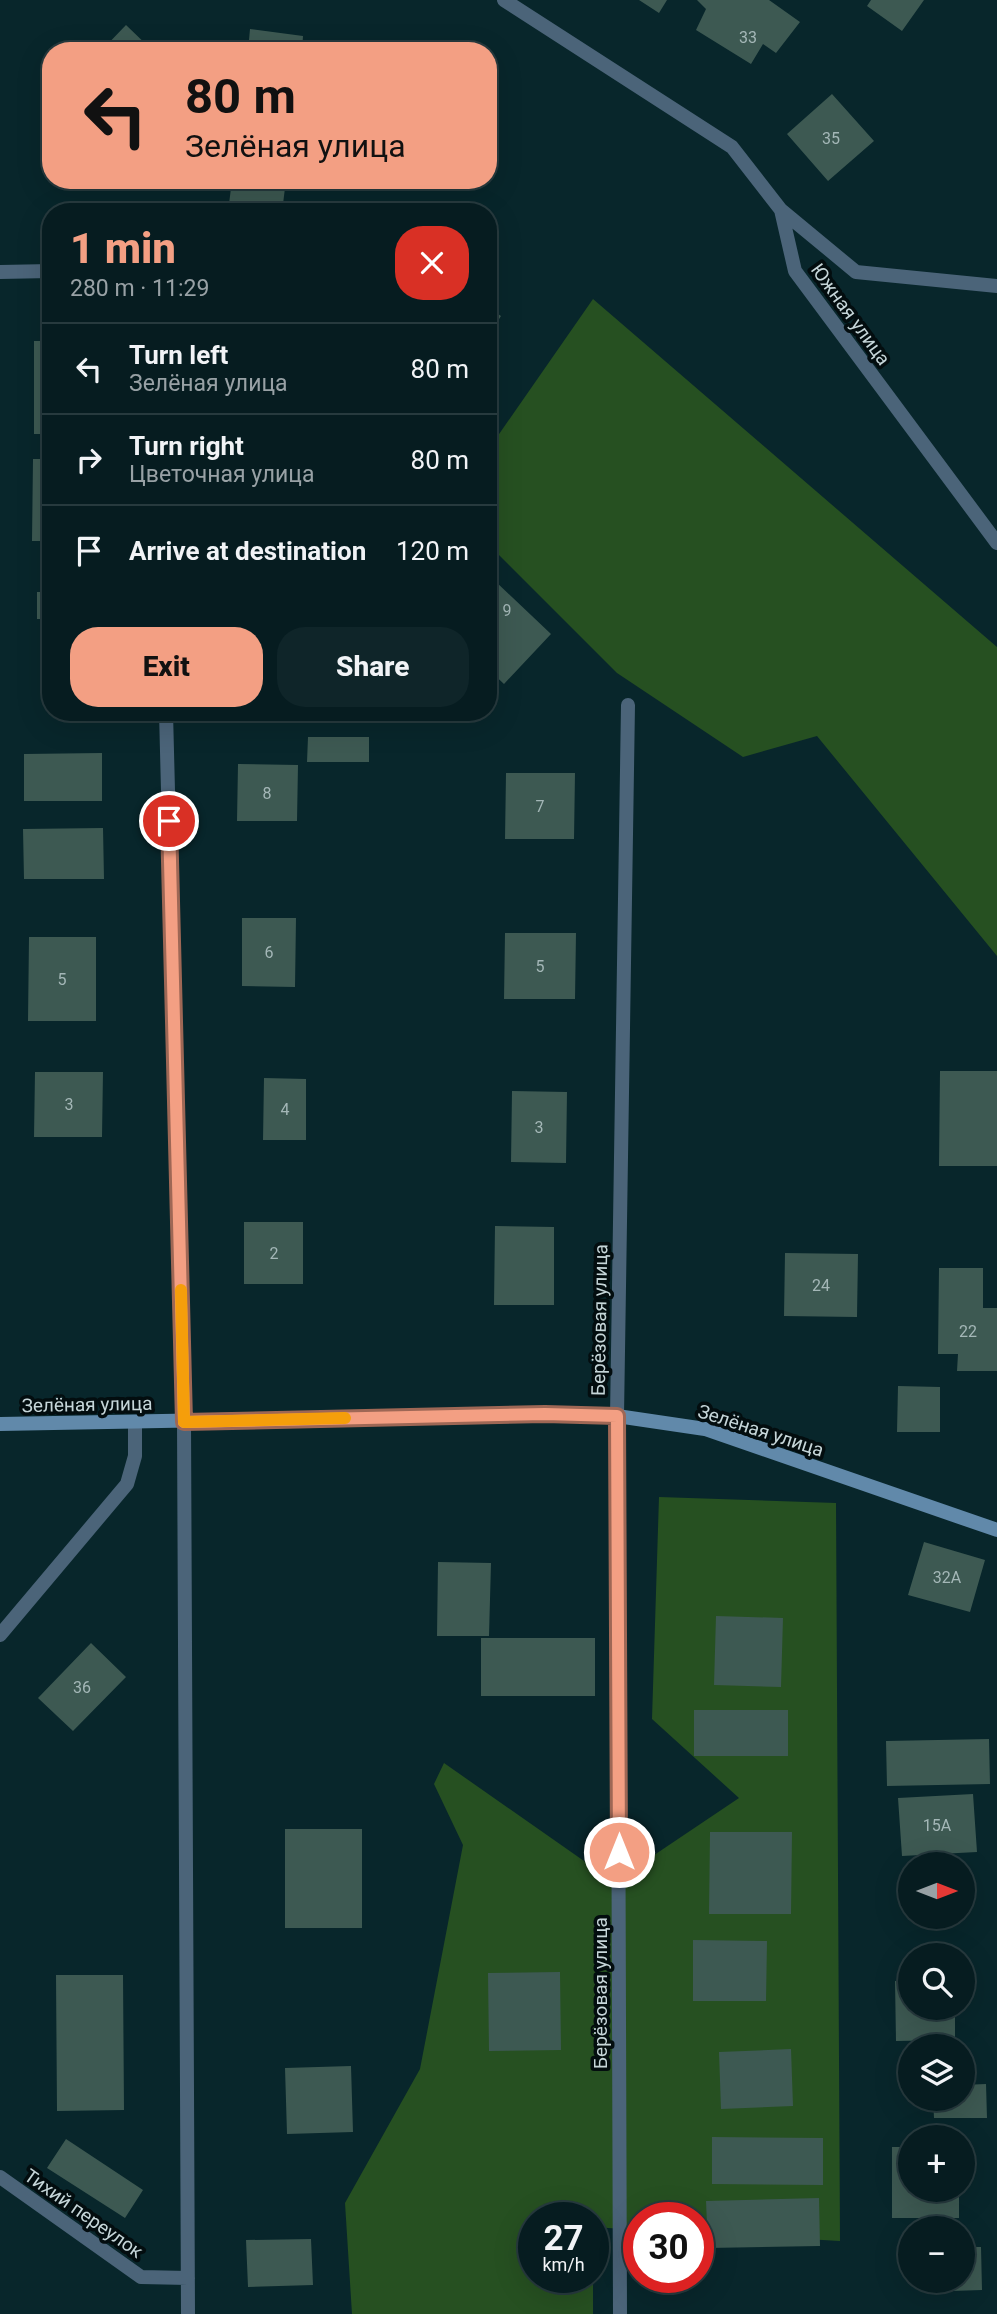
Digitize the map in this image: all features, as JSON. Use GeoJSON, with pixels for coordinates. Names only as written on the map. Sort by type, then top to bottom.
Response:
{"type":"FeatureCollection","features":[{"type":"Feature","properties":{"kind":"street","name":"Южная улица"},"geometry":{"type":"LineString","coordinates":[[504,0],[732,147],[781,210],[794,271],[997,542]]}},
{"type":"Feature","properties":{"kind":"street"},"geometry":{"type":"LineString","coordinates":[[781,210],[856,272],[997,286]]}},
{"type":"Feature","properties":{"kind":"street"},"geometry":{"type":"LineString","coordinates":[[0,272],[42,271]]}},
{"type":"Feature","properties":{"kind":"street","name":"Берёзовая улица"},"geometry":{"type":"LineString","coordinates":[[620,2314],[617,1416],[628,705]]}},
{"type":"Feature","properties":{"kind":"street"},"geometry":{"type":"LineString","coordinates":[[166,721],[184,1422],[188,2314]]}},
{"type":"Feature","properties":{"kind":"street","name":"Зелёная улица"},"geometry":{"type":"LineString","coordinates":[[0,1424],[531,1414],[617,1416],[705,1429],[997,1530]]}},
{"type":"Feature","properties":{"kind":"street"},"geometry":{"type":"LineString","coordinates":[[0,1635],[127,1484],[135,1456],[135,1423]]}},
{"type":"Feature","properties":{"kind":"street","name":"Тихий переулок"},"geometry":{"type":"LineString","coordinates":[[0,2177],[141,2277],[188,2278]]}},
{"type":"Feature","properties":{"kind":"green space"},"geometry":{"type":"Polygon","coordinates":[[[593,299],[997,647],[997,956],[817,736],[743,757],[617,673],[497,553],[497,437],[593,299]]]}},
{"type":"Feature","properties":{"kind":"green space"},"geometry":{"type":"Polygon","coordinates":[[[659,1497],[836,1503],[840,2241],[714,2234],[714,2202],[623,2202],[623,2229],[609,2228],[609,2202],[518,2202],[518,2293],[593,2293],[593,2314],[352,2314],[345,2203],[420,2069],[463,1845],[434,1784],[444,1763],[614,1882],[739,1798],[652,1719],[659,1497]]]}},
{"type":"Feature","properties":{"kind":"building"},"geometry":{"type":"Polygon","coordinates":[[[639,0],[667,0],[659,13],[639,0]]]}},
{"type":"Feature","properties":{"kind":"building"},"geometry":{"type":"Polygon","coordinates":[[[697,0],[769,0],[800,22],[776,53],[763,44],[751,64],[696,30],[706,9],[697,0]]]}},
{"type":"Feature","properties":{"kind":"building"},"geometry":{"type":"Polygon","coordinates":[[[871,0],[924,0],[902,31],[867,6],[871,0]]]}},
{"type":"Feature","properties":{"kind":"building"},"geometry":{"type":"Polygon","coordinates":[[[126,25],[144,42],[110,42],[126,25]]]}},
{"type":"Feature","properties":{"kind":"building"},"geometry":{"type":"Polygon","coordinates":[[[250,29],[303,36],[303,42],[249,42],[250,29]]]}},
{"type":"Feature","properties":{"kind":"building"},"geometry":{"type":"Polygon","coordinates":[[[832,94],[874,141],[828,181],[787,134],[832,94]]]}},
{"type":"Feature","properties":{"kind":"building"},"geometry":{"type":"Polygon","coordinates":[[[231,189],[285,189],[283,203],[229,203],[231,189]]]}},
{"type":"Feature","properties":{"kind":"building"},"geometry":{"type":"Polygon","coordinates":[[[34,341],[42,341],[42,434],[34,434],[34,341]]]}},
{"type":"Feature","properties":{"kind":"building"},"geometry":{"type":"Polygon","coordinates":[[[33,459],[42,459],[42,541],[32,541],[33,459]]]}},
{"type":"Feature","properties":{"kind":"building"},"geometry":{"type":"Polygon","coordinates":[[[497,583],[551,634],[504,684],[497,677],[497,583]]]}},
{"type":"Feature","properties":{"kind":"building"},"geometry":{"type":"Polygon","coordinates":[[[37,592],[42,592],[42,619],[37,619],[37,592]]]}},
{"type":"Feature","properties":{"kind":"building"},"geometry":{"type":"Polygon","coordinates":[[[308,737],[369,737],[369,762],[307,762],[308,737]]]}},
{"type":"Feature","properties":{"kind":"building"},"geometry":{"type":"Polygon","coordinates":[[[102,753],[102,801],[24,801],[24,754],[102,753]]]}},
{"type":"Feature","properties":{"kind":"building"},"geometry":{"type":"Polygon","coordinates":[[[238,764],[298,765],[297,821],[237,821],[238,764]]]}},
{"type":"Feature","properties":{"kind":"building"},"geometry":{"type":"Polygon","coordinates":[[[506,773],[575,773],[574,839],[505,839],[506,773]]]}},
{"type":"Feature","properties":{"kind":"building"},"geometry":{"type":"Polygon","coordinates":[[[103,828],[104,879],[24,879],[23,829],[103,828]]]}},
{"type":"Feature","properties":{"kind":"building"},"geometry":{"type":"Polygon","coordinates":[[[242,918],[296,918],[295,987],[242,986],[242,918]]]}},
{"type":"Feature","properties":{"kind":"building"},"geometry":{"type":"Polygon","coordinates":[[[505,933],[576,933],[575,999],[504,999],[505,933]]]}},
{"type":"Feature","properties":{"kind":"building"},"geometry":{"type":"Polygon","coordinates":[[[29,937],[96,937],[96,1021],[28,1021],[29,937]]]}},
{"type":"Feature","properties":{"kind":"building"},"geometry":{"type":"Polygon","coordinates":[[[940,1071],[997,1071],[997,1166],[939,1166],[940,1071]]]}},
{"type":"Feature","properties":{"kind":"building"},"geometry":{"type":"Polygon","coordinates":[[[35,1072],[103,1072],[102,1137],[34,1137],[35,1072]]]}},
{"type":"Feature","properties":{"kind":"building"},"geometry":{"type":"Polygon","coordinates":[[[264,1078],[306,1079],[306,1140],[263,1140],[264,1078]]]}},
{"type":"Feature","properties":{"kind":"building"},"geometry":{"type":"Polygon","coordinates":[[[512,1091],[567,1092],[566,1163],[511,1162],[512,1091]]]}},
{"type":"Feature","properties":{"kind":"building"},"geometry":{"type":"Polygon","coordinates":[[[244,1222],[303,1222],[303,1284],[244,1284],[244,1222]]]}},
{"type":"Feature","properties":{"kind":"building"},"geometry":{"type":"Polygon","coordinates":[[[495,1226],[554,1227],[554,1305],[494,1305],[495,1226]]]}},
{"type":"Feature","properties":{"kind":"building"},"geometry":{"type":"Polygon","coordinates":[[[785,1253],[858,1254],[857,1317],[784,1316],[785,1253]]]}},
{"type":"Feature","properties":{"kind":"building"},"geometry":{"type":"Polygon","coordinates":[[[939,1268],[983,1268],[983,1308],[997,1308],[997,1371],[957,1371],[958,1354],[938,1354],[939,1268]]]}},
{"type":"Feature","properties":{"kind":"building"},"geometry":{"type":"Polygon","coordinates":[[[898,1386],[940,1387],[940,1432],[897,1432],[898,1386]]]}},
{"type":"Feature","properties":{"kind":"building"},"geometry":{"type":"Polygon","coordinates":[[[924,1542],[985,1560],[970,1612],[908,1595],[924,1542]]]}},
{"type":"Feature","properties":{"kind":"building"},"geometry":{"type":"Polygon","coordinates":[[[438,1562],[491,1563],[489,1636],[437,1636],[438,1562]]]}},
{"type":"Feature","properties":{"kind":"building"},"geometry":{"type":"Polygon","coordinates":[[[716,1616],[783,1618],[781,1687],[714,1685],[716,1616]]]}},
{"type":"Feature","properties":{"kind":"building"},"geometry":{"type":"Polygon","coordinates":[[[481,1638],[595,1638],[595,1696],[481,1696],[481,1638]]]}},
{"type":"Feature","properties":{"kind":"building"},"geometry":{"type":"Polygon","coordinates":[[[91,1643],[126,1677],[73,1731],[38,1698],[91,1643]]]}},
{"type":"Feature","properties":{"kind":"building"},"geometry":{"type":"Polygon","coordinates":[[[694,1710],[788,1710],[788,1756],[694,1756],[694,1710]]]}},
{"type":"Feature","properties":{"kind":"building"},"geometry":{"type":"Polygon","coordinates":[[[989,1739],[990,1784],[887,1786],[886,1741],[989,1739]]]}},
{"type":"Feature","properties":{"kind":"building"},"geometry":{"type":"Polygon","coordinates":[[[973,1794],[977,1852],[902,1852],[898,1798],[973,1794]]]}},
{"type":"Feature","properties":{"kind":"building"},"geometry":{"type":"Polygon","coordinates":[[[285,1829],[362,1829],[362,1928],[285,1928],[285,1829]]]}},
{"type":"Feature","properties":{"kind":"building"},"geometry":{"type":"Polygon","coordinates":[[[710,1832],[792,1832],[791,1914],[709,1914],[710,1832]]]}},
{"type":"Feature","properties":{"kind":"building"},"geometry":{"type":"Polygon","coordinates":[[[693,1940],[767,1941],[766,2001],[693,2001],[693,1940]]]}},
{"type":"Feature","properties":{"kind":"building"},"geometry":{"type":"Polygon","coordinates":[[[560,1972],[561,2050],[489,2051],[488,1973],[560,1972]]]}},
{"type":"Feature","properties":{"kind":"building"},"geometry":{"type":"Polygon","coordinates":[[[56,1975],[123,1975],[124,2110],[57,2111],[56,1975]]]}},
{"type":"Feature","properties":{"kind":"building"},"geometry":{"type":"Polygon","coordinates":[[[895,1981],[898,1981],[898,2020],[955,2020],[955,2034],[898,2034],[896,2041],[895,1981]]]}},
{"type":"Feature","properties":{"kind":"building"},"geometry":{"type":"Polygon","coordinates":[[[791,2049],[793,2106],[721,2109],[719,2052],[791,2049]]]}},
{"type":"Feature","properties":{"kind":"building"},"geometry":{"type":"Polygon","coordinates":[[[351,2066],[353,2132],[287,2134],[285,2068],[351,2066]]]}},
{"type":"Feature","properties":{"kind":"building"},"geometry":{"type":"Polygon","coordinates":[[[975,2084],[986,2084],[987,2118],[934,2118],[934,2111],[975,2111],[975,2084]]]}},
{"type":"Feature","properties":{"kind":"building"},"geometry":{"type":"Polygon","coordinates":[[[712,2137],[823,2138],[823,2185],[712,2184],[712,2137]]]}},
{"type":"Feature","properties":{"kind":"building"},"geometry":{"type":"Polygon","coordinates":[[[66,2139],[143,2190],[125,2218],[47,2168],[66,2139]]]}},
{"type":"Feature","properties":{"kind":"building"},"geometry":{"type":"Polygon","coordinates":[[[892,2147],[898,2147],[898,2202],[959,2202],[959,2216],[892,2218],[892,2147]]]}},
{"type":"Feature","properties":{"kind":"building"},"geometry":{"type":"Polygon","coordinates":[[[819,2198],[820,2246],[714,2248],[714,2202],[706,2201],[819,2198]]]}},
{"type":"Feature","properties":{"kind":"building"},"geometry":{"type":"Polygon","coordinates":[[[311,2239],[313,2285],[248,2287],[246,2240],[311,2239]]]}},
{"type":"Feature","properties":{"kind":"building"},"geometry":{"type":"Polygon","coordinates":[[[975,2247],[981,2247],[982,2290],[975,2290],[975,2247]]]}},
{"type":"Feature","properties":{"kind":"slow traffic"},"geometry":{"type":"LineString","coordinates":[[181,1290],[184,1422],[345,1418]]}},
{"type":"Feature","properties":{"kind":"route"},"geometry":{"type":"LineString","coordinates":[[169,821],[184,1422],[545,1414],[617,1416],[619,1852]]}}]}
